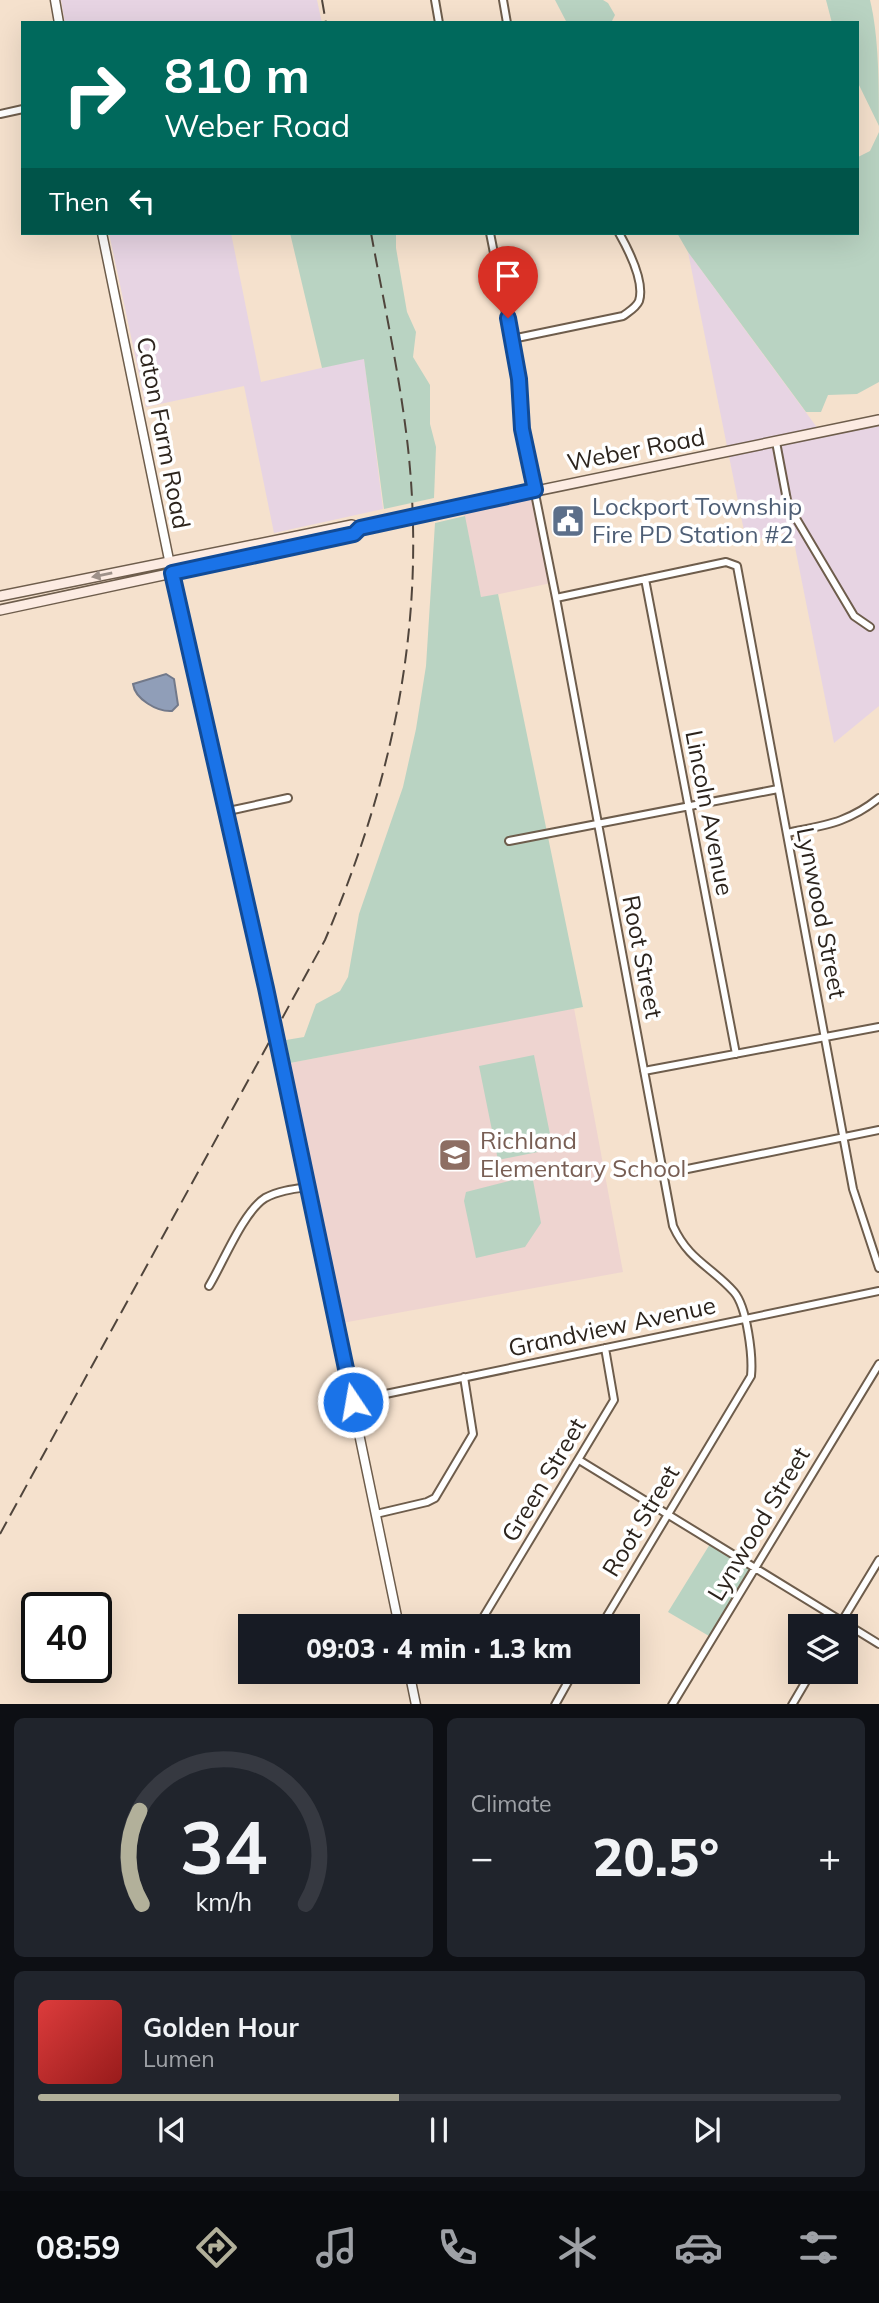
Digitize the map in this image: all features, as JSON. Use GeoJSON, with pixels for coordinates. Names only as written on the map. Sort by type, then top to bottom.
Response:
{"type":"FeatureCollection","features":[{"type":"Feature","properties":{"kind":"main road","name":"Weber Road"},"geometry":{"type":"LineString","coordinates":[[0,610],[354,534],[360,528],[535,490],[879,420]]}},
{"type":"Feature","properties":{"kind":"main road","name":"Weber Road"},"geometry":{"type":"LineString","coordinates":[[0,596],[352,525],[360,528]]}},
{"type":"Feature","properties":{"kind":"street"},"geometry":{"type":"LineString","coordinates":[[55,0],[60,21]]}},
{"type":"Feature","properties":{"kind":"street"},"geometry":{"type":"LineString","coordinates":[[435,0],[439,21]]}},
{"type":"Feature","properties":{"kind":"street"},"geometry":{"type":"LineString","coordinates":[[503,0],[507,21]]}},
{"type":"Feature","properties":{"kind":"street"},"geometry":{"type":"LineString","coordinates":[[0,114],[21,109]]}},
{"type":"Feature","properties":{"kind":"street","name":"Caton Farm Road"},"geometry":{"type":"LineString","coordinates":[[102,235],[169,561],[224,813],[266,988],[397,1614]]}},
{"type":"Feature","properties":{"kind":"street","name":"Root Street"},"geometry":{"type":"LineString","coordinates":[[490,235],[519,379],[522,429],[673,1226],[686,1251],[741,1302],[753,1360],[751,1376],[608,1614]]}},
{"type":"Feature","properties":{"kind":"street"},"geometry":{"type":"LineString","coordinates":[[512,339],[623,316],[634,308],[639,301],[635,266],[620,235]]}},
{"type":"Feature","properties":{"kind":"street"},"geometry":{"type":"LineString","coordinates":[[776,442],[787,500],[794,515],[854,616],[870,626]]}},
{"type":"Feature","properties":{"kind":"street","name":"Lynwood Street"},"geometry":{"type":"LineString","coordinates":[[645,579],[726,562],[737,566],[853,1189],[879,1268]]}},
{"type":"Feature","properties":{"kind":"street"},"geometry":{"type":"LineString","coordinates":[[556,598],[645,579]]}},
{"type":"Feature","properties":{"kind":"street","name":"Lincoln Avenue"},"geometry":{"type":"LineString","coordinates":[[645,579],[736,1054]]}},
{"type":"Feature","properties":{"kind":"street"},"geometry":{"type":"LineString","coordinates":[[509,841],[778,789]]}},
{"type":"Feature","properties":{"kind":"street"},"geometry":{"type":"LineString","coordinates":[[224,813],[288,798]]}},
{"type":"Feature","properties":{"kind":"street"},"geometry":{"type":"LineString","coordinates":[[787,833],[859,815],[879,798]]}},
{"type":"Feature","properties":{"kind":"street"},"geometry":{"type":"LineString","coordinates":[[644,1071],[879,1027]]}},
{"type":"Feature","properties":{"kind":"street"},"geometry":{"type":"LineString","coordinates":[[663,1174],[879,1130]]}},
{"type":"Feature","properties":{"kind":"street"},"geometry":{"type":"LineString","coordinates":[[209,1286],[252,1211],[263,1199],[278,1192],[307,1187]]}},
{"type":"Feature","properties":{"kind":"street","name":"Grandview Avenue"},"geometry":{"type":"LineString","coordinates":[[352,1401],[879,1291]]}},
{"type":"Feature","properties":{"kind":"street","name":"Green Street"},"geometry":{"type":"LineString","coordinates":[[485,1614],[614,1400],[605,1348]]}},
{"type":"Feature","properties":{"kind":"street","name":"Lynwood Street"},"geometry":{"type":"LineString","coordinates":[[672,1704],[879,1364]]}},
{"type":"Feature","properties":{"kind":"street"},"geometry":{"type":"LineString","coordinates":[[376,1514],[427,1502],[435,1497],[474,1434],[464,1377]]}},
{"type":"Feature","properties":{"kind":"street"},"geometry":{"type":"LineString","coordinates":[[579,1460],[756,1567],[825,1614]]}},
{"type":"Feature","properties":{"kind":"street"},"geometry":{"type":"LineString","coordinates":[[846,1614],[879,1560]]}},
{"type":"Feature","properties":{"kind":"street"},"geometry":{"type":"LineString","coordinates":[[858,1633],[879,1644]]}},
{"type":"Feature","properties":{"kind":"street"},"geometry":{"type":"LineString","coordinates":[[412,1684],[416,1704]]}},
{"type":"Feature","properties":{"kind":"street"},"geometry":{"type":"LineString","coordinates":[[555,1704],[567,1684]]}},
{"type":"Feature","properties":{"kind":"street"},"geometry":{"type":"LineString","coordinates":[[792,1704],[804,1684]]}},
{"type":"Feature","properties":{"kind":"shaded area"},"geometry":{"type":"Polygon","coordinates":[[[61,0],[317,0],[322,21],[65,21],[61,0]]]}},
{"type":"Feature","properties":{"kind":"shaded area"},"geometry":{"type":"Polygon","coordinates":[[[109,235],[231,235],[261,382],[364,358],[383,509],[274,533],[244,386],[146,407],[109,235]]]}},
{"type":"Feature","properties":{"kind":"shaded area"},"geometry":{"type":"Polygon","coordinates":[[[688,252],[824,437],[879,426],[879,706],[834,743],[792,532],[746,541],[688,252]]]}},
{"type":"Feature","properties":{"kind":"shaded area"},"geometry":{"type":"Polygon","coordinates":[[[533,492],[551,583],[481,598],[463,508],[533,492]]]}},
{"type":"Feature","properties":{"kind":"shaded area","name":"Richland Elementary School"},"geometry":{"type":"Polygon","coordinates":[[[574,1008],[623,1272],[342,1323],[290,1063],[574,1008]]]}},
{"type":"Feature","properties":{"kind":"green space"},"geometry":{"type":"Polygon","coordinates":[[[555,0],[603,0],[615,15],[612,21],[566,21],[555,0]]]}},
{"type":"Feature","properties":{"kind":"green space"},"geometry":{"type":"Polygon","coordinates":[[[826,0],[870,0],[877,45],[879,126],[859,85],[859,21],[831,21],[826,0]]]}},
{"type":"Feature","properties":{"kind":"green space"},"geometry":{"type":"Polygon","coordinates":[[[879,132],[879,382],[857,394],[828,395],[821,412],[806,412],[678,235],[859,235],[859,156],[870,151],[879,132]]]}},
{"type":"Feature","properties":{"kind":"green space"},"geometry":{"type":"Polygon","coordinates":[[[290,235],[396,235],[407,312],[416,332],[413,357],[430,385],[430,424],[436,447],[434,498],[384,509],[364,359],[322,368],[290,235]]]}},
{"type":"Feature","properties":{"kind":"green space"},"geometry":{"type":"Polygon","coordinates":[[[465,516],[481,597],[498,594],[583,1007],[290,1063],[286,1040],[304,1037],[316,1004],[340,991],[348,977],[359,914],[403,787],[416,729],[426,666],[435,523],[465,516]]]}},
{"type":"Feature","properties":{"kind":"green space"},"geometry":{"type":"Polygon","coordinates":[[[534,1055],[553,1149],[498,1160],[479,1066],[534,1055]]]}},
{"type":"Feature","properties":{"kind":"green space"},"geometry":{"type":"Polygon","coordinates":[[[532,1175],[541,1223],[525,1247],[476,1258],[464,1201],[466,1192],[532,1175]]]}},
{"type":"Feature","properties":{"kind":"green space"},"geometry":{"type":"Polygon","coordinates":[[[710,1544],[749,1569],[709,1636],[668,1612],[710,1544]]]}},
{"type":"Feature","properties":{"kind":"water"},"geometry":{"type":"Polygon","coordinates":[[[166,674],[174,679],[178,705],[172,711],[160,709],[142,699],[133,684],[166,674]]]}},
{"type":"Feature","properties":{"kind":"railway"},"geometry":{"type":"LineString","coordinates":[[322,0],[326,21]]}},
{"type":"Feature","properties":{"kind":"railway"},"geometry":{"type":"LineString","coordinates":[[0,1534],[325,940],[369,820],[399,700],[413,576],[413,513],[405,421],[371,235]]}},
{"type":"Feature","properties":{"kind":"place","name":"Lockport Township Fire PD Station #2"},"geometry":{"type":"Point","coordinates":[568,521]}},
{"type":"Feature","properties":{"kind":"place","name":"Richland Elementary School"},"geometry":{"type":"Point","coordinates":[455,1155]}},
{"type":"Feature","properties":{"kind":"route"},"geometry":{"type":"LineString","coordinates":[[353,1402],[266,988],[192,672],[172,573],[354,534],[360,528],[535,490],[522,429],[519,379],[508,318]]}}]}
